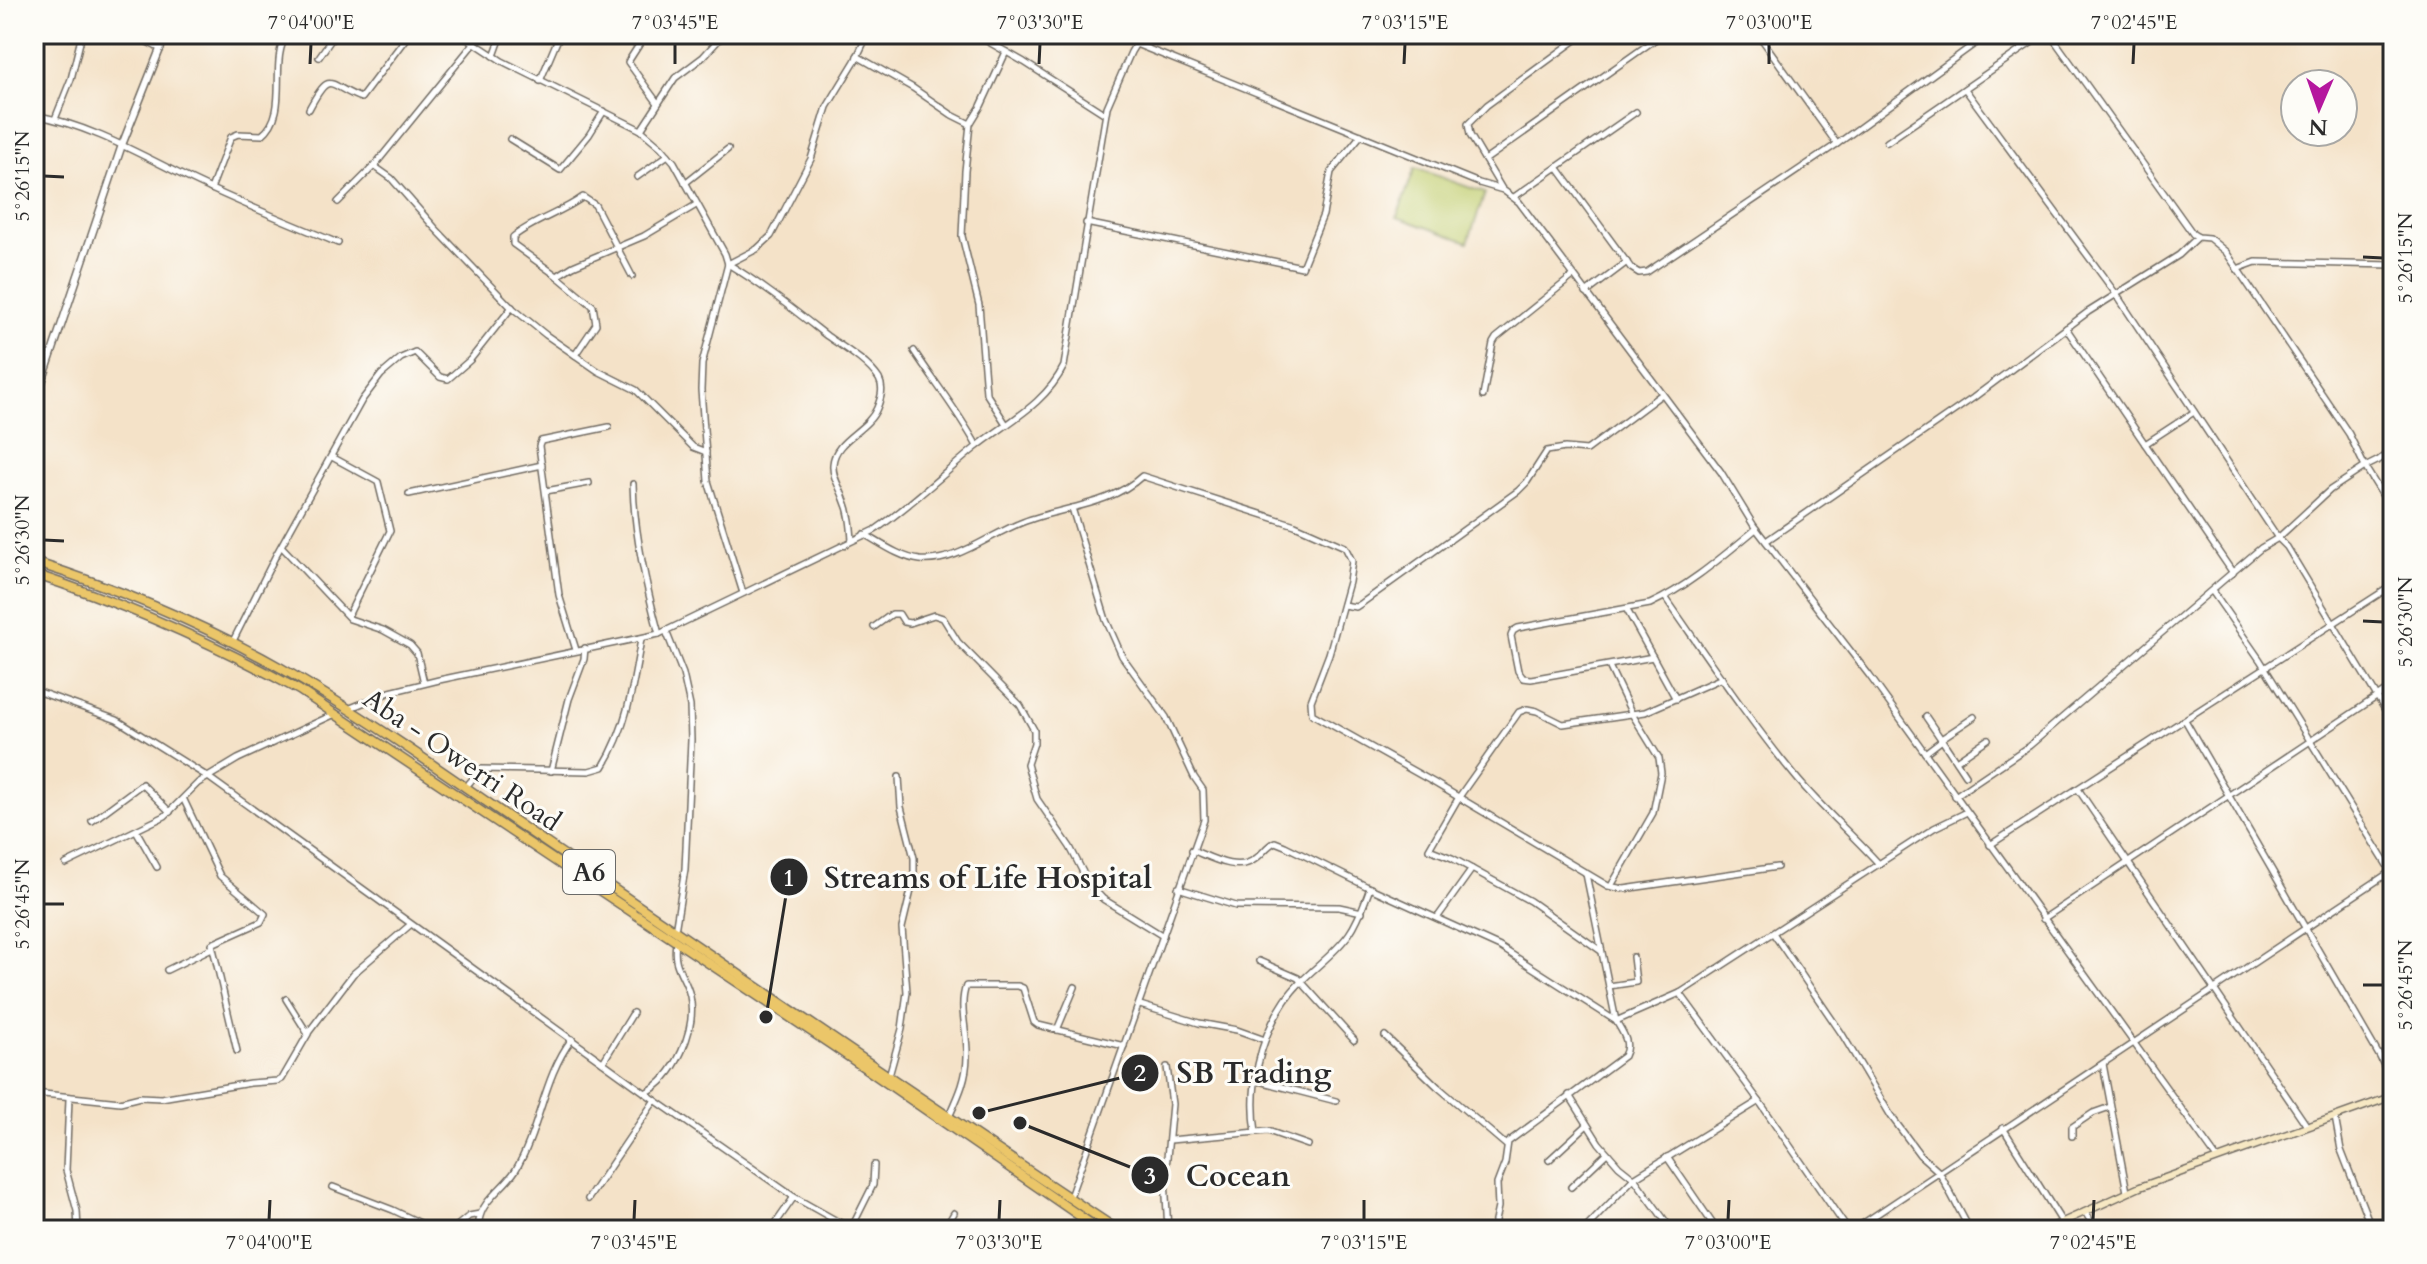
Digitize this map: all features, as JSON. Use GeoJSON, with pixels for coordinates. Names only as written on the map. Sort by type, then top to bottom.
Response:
{"type":"FeatureCollection","features":[{"type":"Feature","properties":{"kind":"highway","name":"Aba - Owerri Road"},"geometry":{"type":"LineString","coordinates":[[34,562],[140,600],[280,668],[465,788],[948,1118],[1118,1230]]}},
{"type":"Feature","properties":{"kind":"highway","name":"Aba - Owerri Road"},"geometry":{"type":"LineString","coordinates":[[34,574],[100,595],[202,639],[299,690],[970,1139],[1100,1230]]}},
{"type":"Feature","properties":{"kind":"main road"},"geometry":{"type":"LineString","coordinates":[[2045,1230],[2127,1192],[2216,1157],[2393,1096]]}},
{"type":"Feature","properties":{"kind":"street"},"geometry":{"type":"LineString","coordinates":[[55,119],[71,79],[82,34]]}},
{"type":"Feature","properties":{"kind":"street"},"geometry":{"type":"LineString","coordinates":[[131,34],[161,49]]}},
{"type":"Feature","properties":{"kind":"street"},"geometry":{"type":"LineString","coordinates":[[34,406],[122,145],[166,34]]}},
{"type":"Feature","properties":{"kind":"street"},"geometry":{"type":"LineString","coordinates":[[211,189],[231,137],[238,134],[262,135],[270,128],[286,37],[274,34]]}},
{"type":"Feature","properties":{"kind":"street"},"geometry":{"type":"LineString","coordinates":[[319,57],[335,34]]}},
{"type":"Feature","properties":{"kind":"street"},"geometry":{"type":"LineString","coordinates":[[309,109],[322,86],[327,83],[340,86],[361,98],[409,34]]}},
{"type":"Feature","properties":{"kind":"street"},"geometry":{"type":"LineString","coordinates":[[494,56],[502,34]]}},
{"type":"Feature","properties":{"kind":"street"},"geometry":{"type":"LineString","coordinates":[[540,81],[560,34]]}},
{"type":"Feature","properties":{"kind":"street"},"geometry":{"type":"LineString","coordinates":[[646,34],[628,62],[657,102]]}},
{"type":"Feature","properties":{"kind":"street"},"geometry":{"type":"LineString","coordinates":[[641,130],[675,78],[703,57],[724,34]]}},
{"type":"Feature","properties":{"kind":"street"},"geometry":{"type":"LineString","coordinates":[[743,593],[708,481],[702,364],[728,264],[757,249],[771,236],[811,159],[827,107],[868,34]]}},
{"type":"Feature","properties":{"kind":"street"},"geometry":{"type":"LineString","coordinates":[[347,710],[390,692],[424,683],[641,639],[666,631],[864,534],[903,510],[977,446],[1041,399],[1057,381],[1064,366],[1105,114],[1114,88],[1142,34]]}},
{"type":"Feature","properties":{"kind":"street"},"geometry":{"type":"LineString","coordinates":[[1503,190],[1470,135],[1468,124],[1487,105],[1584,34]]}},
{"type":"Feature","properties":{"kind":"street"},"geometry":{"type":"LineString","coordinates":[[1485,160],[1663,34]]}},
{"type":"Feature","properties":{"kind":"street"},"geometry":{"type":"LineString","coordinates":[[1758,34],[1837,144]]}},
{"type":"Feature","properties":{"kind":"street"},"geometry":{"type":"LineString","coordinates":[[1557,167],[1627,262],[1639,273],[1647,272],[1837,144],[1988,34]]}},
{"type":"Feature","properties":{"kind":"street"},"geometry":{"type":"LineString","coordinates":[[1887,142],[2047,34],[2193,234],[2217,243],[2237,269],[2349,434],[2393,512]]}},
{"type":"Feature","properties":{"kind":"street"},"geometry":{"type":"LineString","coordinates":[[465,35],[494,56],[540,81],[641,130],[668,155],[728,264],[756,280],[854,355],[880,380],[882,388],[876,412],[856,435],[844,441],[834,459],[833,468],[848,510],[852,540]]}},
{"type":"Feature","properties":{"kind":"street"},"geometry":{"type":"LineString","coordinates":[[980,37],[1105,114]]}},
{"type":"Feature","properties":{"kind":"street"},"geometry":{"type":"LineString","coordinates":[[338,202],[374,166],[474,43]]}},
{"type":"Feature","properties":{"kind":"street"},"geometry":{"type":"LineString","coordinates":[[1136,44],[1514,197],[1721,472],[1756,529],[1861,663],[2216,1157]]}},
{"type":"Feature","properties":{"kind":"street"},"geometry":{"type":"LineString","coordinates":[[1006,52],[970,124],[964,180],[963,246],[979,305],[986,393],[1006,424]]}},
{"type":"Feature","properties":{"kind":"street"},"geometry":{"type":"LineString","coordinates":[[857,56],[970,124]]}},
{"type":"Feature","properties":{"kind":"street"},"geometry":{"type":"LineString","coordinates":[[1965,89],[2116,294],[2278,538],[2287,547],[2393,723]]}},
{"type":"Feature","properties":{"kind":"street"},"geometry":{"type":"LineString","coordinates":[[510,139],[560,170],[604,111]]}},
{"type":"Feature","properties":{"kind":"street"},"geometry":{"type":"LineString","coordinates":[[1514,197],[1636,112]]}},
{"type":"Feature","properties":{"kind":"street"},"geometry":{"type":"LineString","coordinates":[[34,115],[55,119],[122,145],[211,189],[338,243]]}},
{"type":"Feature","properties":{"kind":"street"},"geometry":{"type":"LineString","coordinates":[[1086,223],[1302,267],[1323,215],[1331,172],[1361,135]]}},
{"type":"Feature","properties":{"kind":"street"},"geometry":{"type":"LineString","coordinates":[[685,183],[728,149]]}},
{"type":"Feature","properties":{"kind":"street"},"geometry":{"type":"LineString","coordinates":[[637,177],[668,155]]}},
{"type":"Feature","properties":{"kind":"street"},"geometry":{"type":"LineString","coordinates":[[374,166],[391,178],[512,307],[598,371],[636,390],[693,447],[706,452]]}},
{"type":"Feature","properties":{"kind":"street"},"geometry":{"type":"LineString","coordinates":[[575,355],[596,324],[593,306],[512,241],[513,237],[530,223],[548,217],[583,197],[595,205],[632,276]]}},
{"type":"Feature","properties":{"kind":"street"},"geometry":{"type":"LineString","coordinates":[[557,276],[573,266],[644,236],[696,205]]}},
{"type":"Feature","properties":{"kind":"street"},"geometry":{"type":"LineString","coordinates":[[1766,541],[1973,398],[2066,328],[2179,255],[2198,237]]}},
{"type":"Feature","properties":{"kind":"street"},"geometry":{"type":"LineString","coordinates":[[1586,293],[1627,262]]}},
{"type":"Feature","properties":{"kind":"street"},"geometry":{"type":"LineString","coordinates":[[2237,269],[2256,262],[2393,265]]}},
{"type":"Feature","properties":{"kind":"street"},"geometry":{"type":"LineString","coordinates":[[1483,396],[1496,338],[1573,276]]}},
{"type":"Feature","properties":{"kind":"street"},"geometry":{"type":"LineString","coordinates":[[232,643],[362,400],[381,375],[415,352],[440,377],[448,379],[470,360],[512,307]]}},
{"type":"Feature","properties":{"kind":"street"},"geometry":{"type":"LineString","coordinates":[[2066,328],[2233,573]]}},
{"type":"Feature","properties":{"kind":"street"},"geometry":{"type":"LineString","coordinates":[[914,351],[947,403],[964,422],[977,446]]}},
{"type":"Feature","properties":{"kind":"street"},"geometry":{"type":"LineString","coordinates":[[1343,605],[1356,607],[1495,510],[1527,482],[1547,451],[1587,450],[1662,394]]}},
{"type":"Feature","properties":{"kind":"street"},"geometry":{"type":"LineString","coordinates":[[2145,444],[2194,412]]}},
{"type":"Feature","properties":{"kind":"street"},"geometry":{"type":"LineString","coordinates":[[576,650],[559,595],[539,446],[541,441],[609,427]]}},
{"type":"Feature","properties":{"kind":"street"},"geometry":{"type":"LineString","coordinates":[[1955,796],[2029,746],[2270,541],[2278,538],[2330,490],[2393,449]]}},
{"type":"Feature","properties":{"kind":"street"},"geometry":{"type":"LineString","coordinates":[[332,457],[378,482],[390,531],[348,616]]}},
{"type":"Feature","properties":{"kind":"street"},"geometry":{"type":"LineString","coordinates":[[409,494],[542,465]]}},
{"type":"Feature","properties":{"kind":"street"},"geometry":{"type":"LineString","coordinates":[[864,534],[913,559],[935,559],[982,543],[1022,522],[1131,487],[1142,476],[1295,525],[1345,547],[1352,561],[1329,654],[1311,701],[1312,714],[1611,886],[1624,889],[1777,867]]}},
{"type":"Feature","properties":{"kind":"street"},"geometry":{"type":"LineString","coordinates":[[546,491],[589,483]]}},
{"type":"Feature","properties":{"kind":"street"},"geometry":{"type":"LineString","coordinates":[[633,484],[633,508],[659,634]]}},
{"type":"Feature","properties":{"kind":"street"},"geometry":{"type":"LineString","coordinates":[[1070,1198],[1204,820],[1203,790],[1166,717],[1122,656],[1106,620],[1072,508]]}},
{"type":"Feature","properties":{"kind":"street"},"geometry":{"type":"LineString","coordinates":[[1653,657],[1523,678],[1518,671],[1511,636],[1513,631],[1627,610],[1665,597],[1756,529]]}},
{"type":"Feature","properties":{"kind":"street"},"geometry":{"type":"LineString","coordinates":[[282,547],[348,616],[397,636],[410,645],[417,653],[424,683]]}},
{"type":"Feature","properties":{"kind":"street"},"geometry":{"type":"LineString","coordinates":[[1990,845],[2393,585]]}},
{"type":"Feature","properties":{"kind":"street"},"geometry":{"type":"LineString","coordinates":[[1680,993],[1850,1230],[2392,872],[2212,591]]}},
{"type":"Feature","properties":{"kind":"street"},"geometry":{"type":"LineString","coordinates":[[1665,597],[1794,775],[1879,864]]}},
{"type":"Feature","properties":{"kind":"street"},"geometry":{"type":"LineString","coordinates":[[1627,610],[1676,699]]}},
{"type":"Feature","properties":{"kind":"street"},"geometry":{"type":"LineString","coordinates":[[874,627],[892,614],[899,614],[904,622],[910,623],[934,615],[943,618],[958,642],[1020,705],[1034,730],[1034,743],[1027,764],[1037,799],[1070,847],[1089,884],[1103,899],[1163,936]]}},
{"type":"Feature","properties":{"kind":"street"},"geometry":{"type":"LineString","coordinates":[[666,631],[683,674],[690,706],[690,794],[685,869],[675,931]]}},
{"type":"Feature","properties":{"kind":"street"},"geometry":{"type":"LineString","coordinates":[[465,788],[481,769],[589,771],[603,767],[632,695],[641,639]]}},
{"type":"Feature","properties":{"kind":"street"},"geometry":{"type":"LineString","coordinates":[[551,771],[585,648]]}},
{"type":"Feature","properties":{"kind":"street"},"geometry":{"type":"LineString","coordinates":[[1609,666],[1632,714],[1659,758],[1661,773],[1653,813],[1611,886]]}},
{"type":"Feature","properties":{"kind":"street"},"geometry":{"type":"LineString","coordinates":[[1601,951],[1530,901],[1429,849],[1459,797],[1519,712],[1527,709],[1537,711],[1563,724],[1645,712],[1722,678]]}},
{"type":"Feature","properties":{"kind":"street"},"geometry":{"type":"LineString","coordinates":[[2043,919],[2393,686]]}},
{"type":"Feature","properties":{"kind":"street"},"geometry":{"type":"LineString","coordinates":[[34,690],[117,720],[208,777],[645,1093],[794,1197],[852,1230],[873,1185],[874,1165]]}},
{"type":"Feature","properties":{"kind":"street"},"geometry":{"type":"LineString","coordinates":[[66,864],[137,832],[170,812],[193,787],[238,759],[336,714]]}},
{"type":"Feature","properties":{"kind":"street"},"geometry":{"type":"LineString","coordinates":[[1926,717],[1965,775]]}},
{"type":"Feature","properties":{"kind":"street"},"geometry":{"type":"LineString","coordinates":[[1925,753],[1974,717]]}},
{"type":"Feature","properties":{"kind":"street"},"geometry":{"type":"LineString","coordinates":[[2185,720],[2393,1085]]}},
{"type":"Feature","properties":{"kind":"street"},"geometry":{"type":"LineString","coordinates":[[1956,761],[1988,739]]}},
{"type":"Feature","properties":{"kind":"street"},"geometry":{"type":"LineString","coordinates":[[889,1076],[902,1029],[907,992],[902,928],[914,878],[914,858],[901,807],[899,777]]}},
{"type":"Feature","properties":{"kind":"street"},"geometry":{"type":"LineString","coordinates":[[92,821],[142,784],[170,812]]}},
{"type":"Feature","properties":{"kind":"street"},"geometry":{"type":"LineString","coordinates":[[2078,789],[2307,1126]]}},
{"type":"Feature","properties":{"kind":"street"},"geometry":{"type":"LineString","coordinates":[[184,800],[220,876],[265,914],[261,922],[212,944],[237,1051]]}},
{"type":"Feature","properties":{"kind":"street"},"geometry":{"type":"LineString","coordinates":[[1616,1021],[1680,993],[1934,828],[1967,812]]}},
{"type":"Feature","properties":{"kind":"street"},"geometry":{"type":"LineString","coordinates":[[137,832],[157,867]]}},
{"type":"Feature","properties":{"kind":"street"},"geometry":{"type":"LineString","coordinates":[[1192,850],[1222,861],[1245,865],[1257,859],[1268,845],[1275,842],[1500,947],[1616,1021]]}},
{"type":"Feature","properties":{"kind":"street"},"geometry":{"type":"LineString","coordinates":[[1437,918],[1472,869]]}},
{"type":"Feature","properties":{"kind":"street"},"geometry":{"type":"LineString","coordinates":[[1493,1230],[1498,1207],[1497,1184],[1505,1163],[1506,1145],[1569,1094],[1624,1056],[1627,1047],[1625,1036],[1616,1021],[1586,873]]}},
{"type":"Feature","properties":{"kind":"street"},"geometry":{"type":"LineString","coordinates":[[1178,888],[1236,906],[1339,907],[1362,912]]}},
{"type":"Feature","properties":{"kind":"street"},"geometry":{"type":"LineString","coordinates":[[1256,1132],[1252,1107],[1265,1040],[1284,1002],[1349,934],[1362,912],[1370,888]]}},
{"type":"Feature","properties":{"kind":"street"},"geometry":{"type":"LineString","coordinates":[[34,1093],[120,1102],[278,1081],[308,1034],[353,974],[410,925]]}},
{"type":"Feature","properties":{"kind":"street"},"geometry":{"type":"LineString","coordinates":[[1773,933],[1842,1034],[1891,1116],[1920,1155],[1939,1172],[1970,1230]]}},
{"type":"Feature","properties":{"kind":"street"},"geometry":{"type":"LineString","coordinates":[[645,1093],[660,1084],[674,1065],[690,1025],[691,1002],[674,957],[676,943]]}},
{"type":"Feature","properties":{"kind":"street"},"geometry":{"type":"LineString","coordinates":[[167,970],[212,948]]}},
{"type":"Feature","properties":{"kind":"street"},"geometry":{"type":"LineString","coordinates":[[1609,986],[1636,982],[1633,957]]}},
{"type":"Feature","properties":{"kind":"street"},"geometry":{"type":"LineString","coordinates":[[1259,961],[1294,975],[1354,1040]]}},
{"type":"Feature","properties":{"kind":"street"},"geometry":{"type":"LineString","coordinates":[[948,1118],[966,1075],[963,1016],[966,986],[1023,988],[1034,1022],[1124,1046]]}},
{"type":"Feature","properties":{"kind":"street"},"geometry":{"type":"LineString","coordinates":[[1057,1030],[1075,987]]}},
{"type":"Feature","properties":{"kind":"street"},"geometry":{"type":"LineString","coordinates":[[286,999],[308,1034]]}},
{"type":"Feature","properties":{"kind":"street"},"geometry":{"type":"LineString","coordinates":[[1140,1005],[1265,1040]]}},
{"type":"Feature","properties":{"kind":"street"},"geometry":{"type":"LineString","coordinates":[[603,1062],[633,1013]]}},
{"type":"Feature","properties":{"kind":"street"},"geometry":{"type":"LineString","coordinates":[[1385,1036],[1438,1087],[1506,1145]]}},
{"type":"Feature","properties":{"kind":"street"},"geometry":{"type":"LineString","coordinates":[[484,1230],[479,1221],[481,1214],[521,1159],[559,1056],[572,1039]]}},
{"type":"Feature","properties":{"kind":"street"},"geometry":{"type":"LineString","coordinates":[[2103,1064],[2127,1192]]}},
{"type":"Feature","properties":{"kind":"street"},"geometry":{"type":"LineString","coordinates":[[1167,1067],[1172,1104],[1165,1179],[1168,1230]]}},
{"type":"Feature","properties":{"kind":"street"},"geometry":{"type":"LineString","coordinates":[[1255,1080],[1336,1101]]}},
{"type":"Feature","properties":{"kind":"street"},"geometry":{"type":"LineString","coordinates":[[1569,1094],[1607,1153],[1634,1178],[1672,1230]]}},
{"type":"Feature","properties":{"kind":"street"},"geometry":{"type":"LineString","coordinates":[[69,1099],[66,1170],[77,1211],[78,1230]]}},
{"type":"Feature","properties":{"kind":"street"},"geometry":{"type":"LineString","coordinates":[[588,1199],[655,1100]]}},
{"type":"Feature","properties":{"kind":"street"},"geometry":{"type":"LineString","coordinates":[[1584,1230],[1634,1178],[1759,1101]]}},
{"type":"Feature","properties":{"kind":"street"},"geometry":{"type":"LineString","coordinates":[[2072,1136],[2072,1127],[2110,1107]]}},
{"type":"Feature","properties":{"kind":"street"},"geometry":{"type":"LineString","coordinates":[[2335,1116],[2339,1143],[2371,1227]]}},
{"type":"Feature","properties":{"kind":"street"},"geometry":{"type":"LineString","coordinates":[[1549,1160],[1587,1125]]}},
{"type":"Feature","properties":{"kind":"street"},"geometry":{"type":"LineString","coordinates":[[2003,1128],[2062,1222]]}},
{"type":"Feature","properties":{"kind":"street"},"geometry":{"type":"LineString","coordinates":[[1170,1140],[1274,1132],[1308,1145]]}},
{"type":"Feature","properties":{"kind":"street"},"geometry":{"type":"LineString","coordinates":[[1571,1187],[1607,1153]]}},
{"type":"Feature","properties":{"kind":"street"},"geometry":{"type":"LineString","coordinates":[[1667,1157],[1717,1230]]}},
{"type":"Feature","properties":{"kind":"street"},"geometry":{"type":"LineString","coordinates":[[333,1187],[435,1230]]}},
{"type":"Feature","properties":{"kind":"street"},"geometry":{"type":"LineString","coordinates":[[771,1230],[794,1197]]}},
{"type":"Feature","properties":{"kind":"street"},"geometry":{"type":"LineString","coordinates":[[2085,1212],[2096,1230]]}},
{"type":"Feature","properties":{"kind":"street"},"geometry":{"type":"LineString","coordinates":[[944,1230],[954,1213]]}},
{"type":"Feature","properties":{"kind":"street"},"geometry":{"type":"LineString","coordinates":[[452,1230],[469,1216],[481,1214]]}},
{"type":"Feature","properties":{"kind":"street"},"geometry":{"type":"LineString","coordinates":[[2361,1230],[2393,1227]]}},
{"type":"Feature","properties":{"kind":"green space"},"geometry":{"type":"Polygon","coordinates":[[[1415,168],[1485,193],[1468,242],[1397,217],[1415,168]]]}},
{"type":"Feature","properties":{"kind":"place","name":"Streams of Life Hospital"},"geometry":{"type":"Point","coordinates":[766,1017]}},
{"type":"Feature","properties":{"kind":"place","name":"SB Trading"},"geometry":{"type":"Point","coordinates":[979,1113]}},
{"type":"Feature","properties":{"kind":"place","name":"Cocean"},"geometry":{"type":"Point","coordinates":[1020,1123]}}]}
